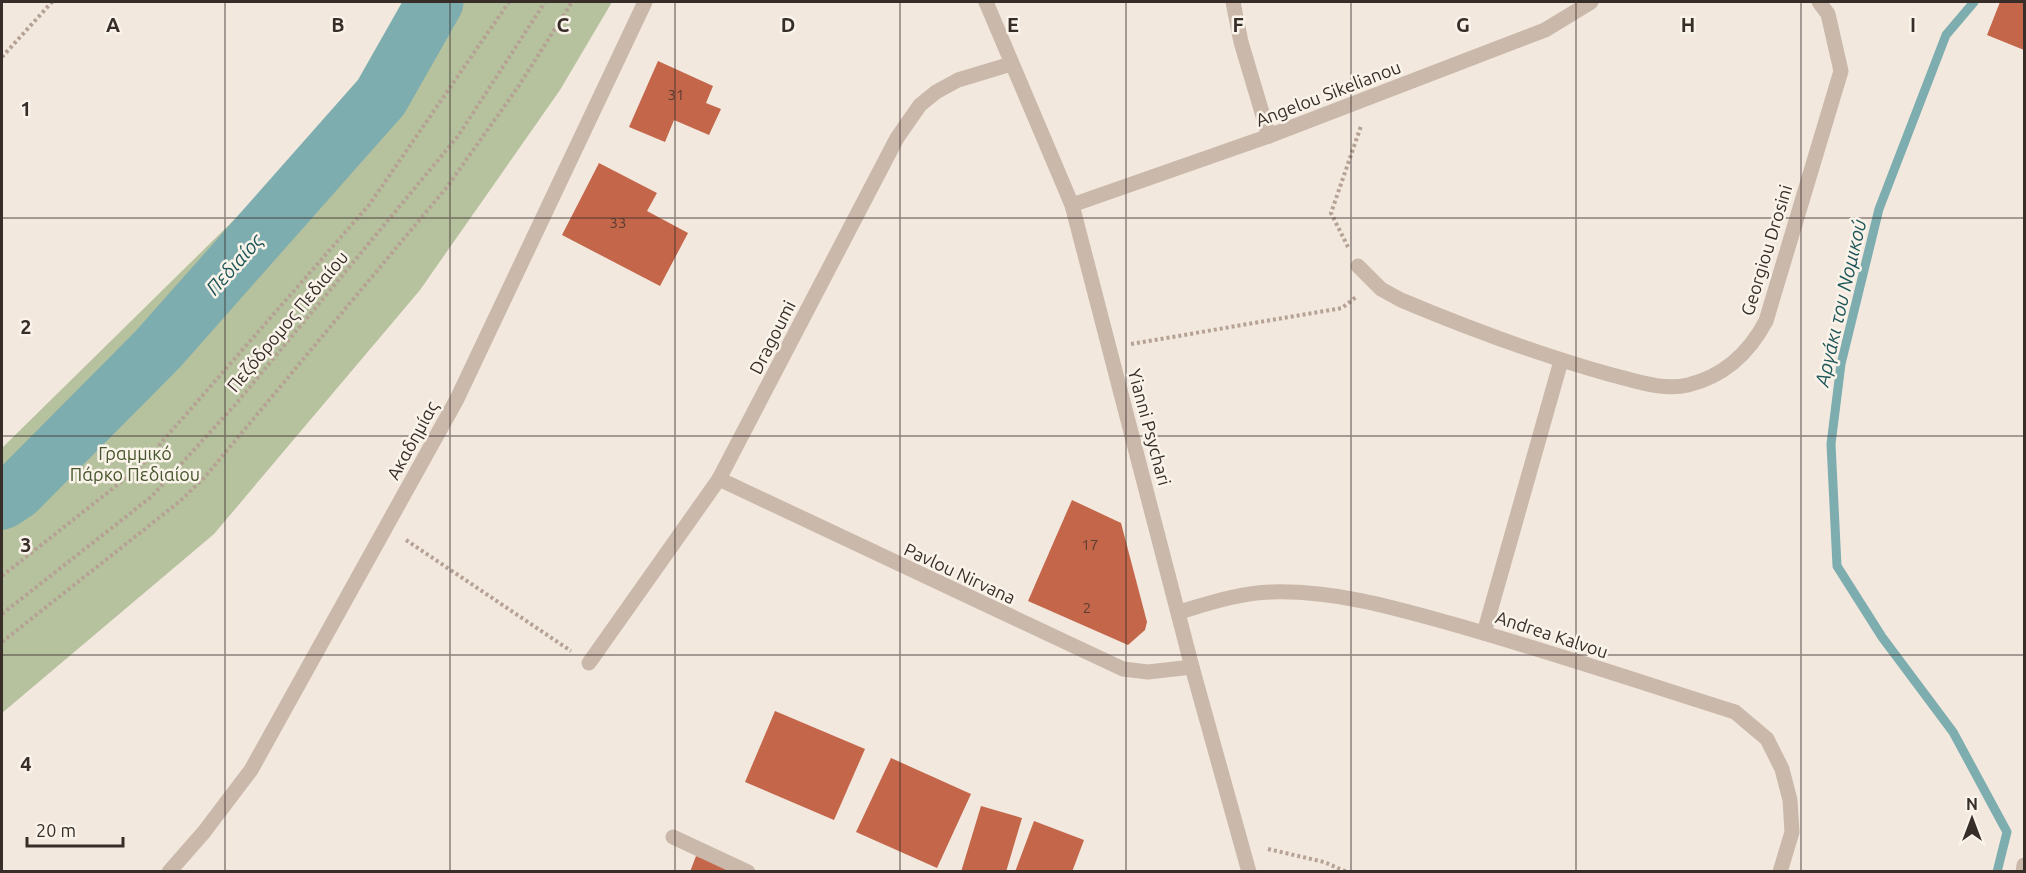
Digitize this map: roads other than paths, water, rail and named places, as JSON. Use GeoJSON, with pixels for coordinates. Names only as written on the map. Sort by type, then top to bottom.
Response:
{"type":"FeatureCollection","features":[{"type":"Feature","properties":{"kind":"street","name":"Ακαδημίας"},"geometry":{"type":"LineString","coordinates":[[169,872],[204,832],[251,770],[457,399],[645,2]]}},
{"type":"Feature","properties":{"kind":"street","name":"Yianni Psychari"},"geometry":{"type":"LineString","coordinates":[[986,2],[1072,206],[1192,668],[1249,872]]}},
{"type":"Feature","properties":{"kind":"street"},"geometry":{"type":"LineString","coordinates":[[1233,2],[1241,42],[1269,136]]}},
{"type":"Feature","properties":{"kind":"street","name":"Angelou Sikelianou"},"geometry":{"type":"LineString","coordinates":[[1072,206],[1269,136],[1545,30],[1591,2]]}},
{"type":"Feature","properties":{"kind":"street","name":"Georgiou Drosini"},"geometry":{"type":"LineString","coordinates":[[1358,266],[1374,282],[1401,300],[1561,361],[1656,387],[1687,386],[1716,375],[1737,361],[1754,344],[1766,321],[1841,71],[1828,14],[1819,2]]}},
{"type":"Feature","properties":{"kind":"street","name":"Dragoumi"},"geometry":{"type":"LineString","coordinates":[[589,663],[719,479],[897,138],[915,113],[936,92],[958,80],[1011,64]]}},
{"type":"Feature","properties":{"kind":"street"},"geometry":{"type":"LineString","coordinates":[[1484,633],[1561,361]]}},
{"type":"Feature","properties":{"kind":"street","name":"Pavlou Nirvana"},"geometry":{"type":"LineString","coordinates":[[719,479],[1123,669],[1148,672],[1192,668]]}},
{"type":"Feature","properties":{"kind":"street","name":"Andrea Kalvou"},"geometry":{"type":"LineString","coordinates":[[1179,612],[1237,594],[1273,592],[1317,594],[1376,603],[1484,633],[1735,712],[1767,740],[1782,769],[1790,800],[1792,832],[1780,872]]}},
{"type":"Feature","properties":{"kind":"street"},"geometry":{"type":"LineString","coordinates":[[673,837],[748,872]]}},
{"type":"Feature","properties":{"kind":"street"},"geometry":{"type":"LineString","coordinates":[[2023,872],[2025,865]]}},
{"type":"Feature","properties":{"kind":"waterway","name":"Πεδιαίος"},"geometry":{"type":"LineString","coordinates":[[2,501],[17,491],[158,349],[381,97],[435,2]]}},
{"type":"Feature","properties":{"kind":"waterway","name":"Αργάκι του Νομικού"},"geometry":{"type":"LineString","coordinates":[[1974,2],[1946,35],[1879,209],[1841,364],[1831,444],[1837,566],[1882,637],[1953,732],[2007,832],[1997,872]]}},
{"type":"Feature","properties":{"kind":"park label","name":"Γραμμικό Πάρκο Πεδιαίου"},"geometry":{"type":"Point","coordinates":[135,463]}}]}
